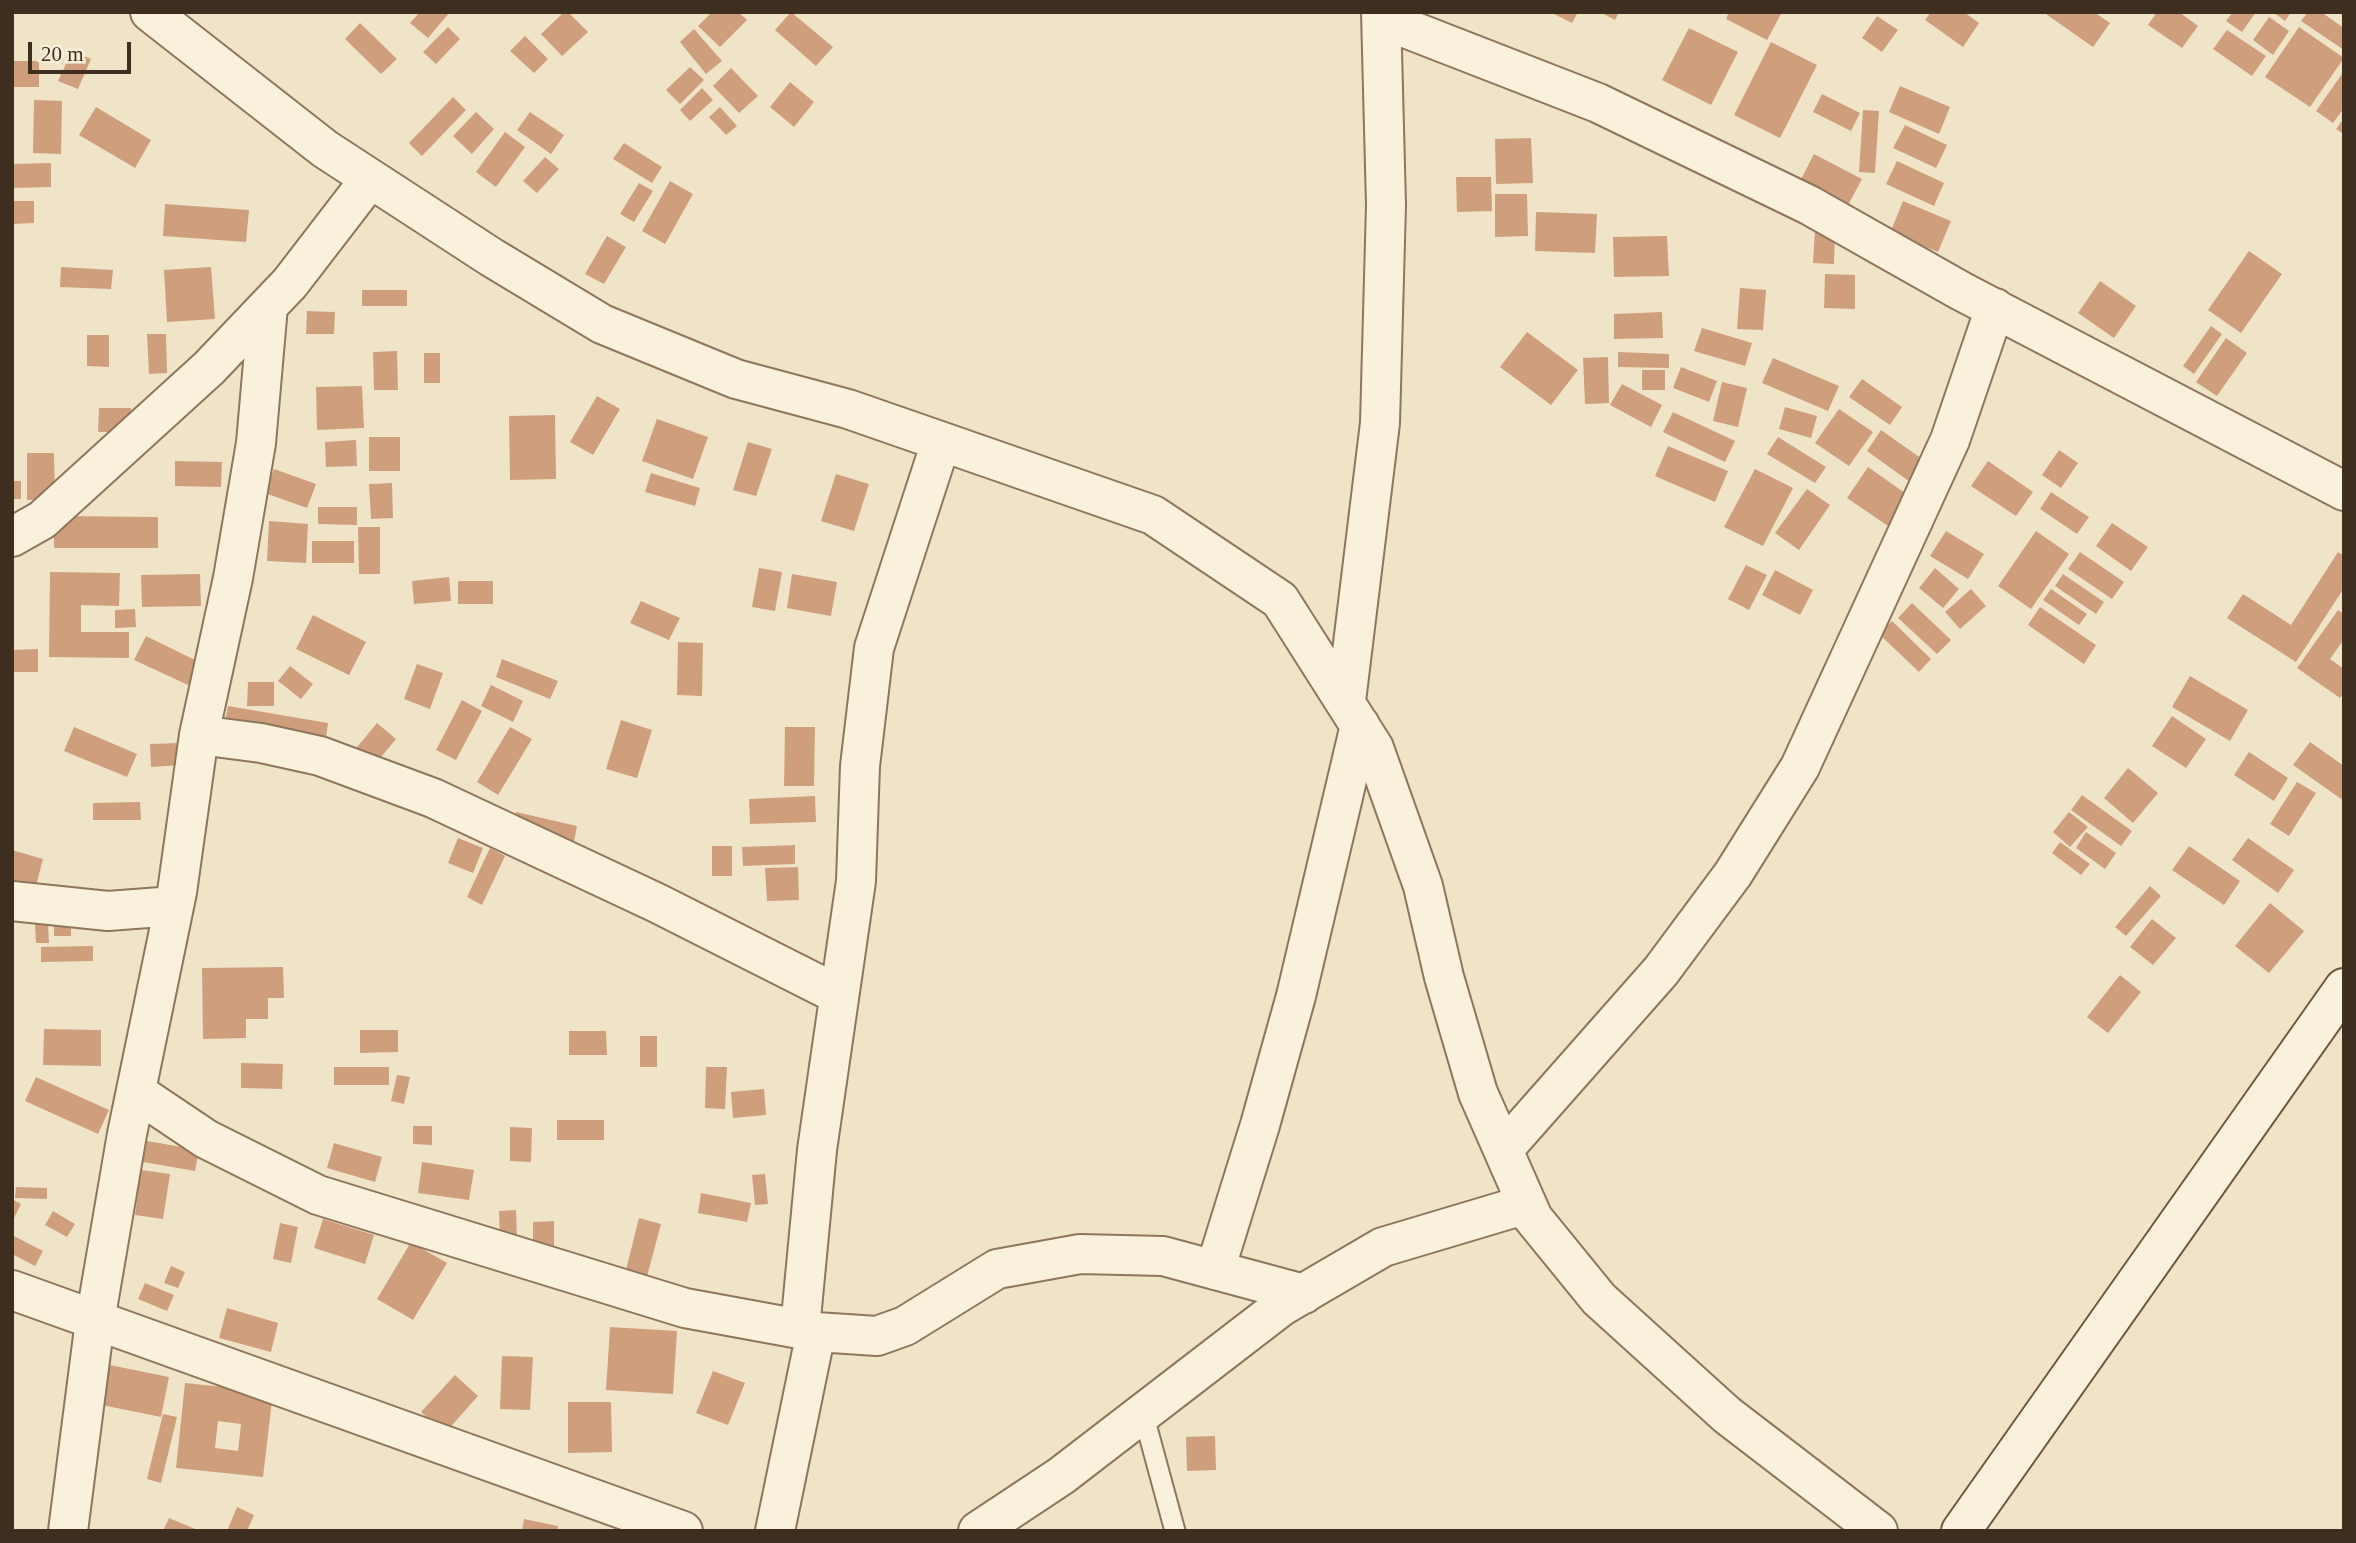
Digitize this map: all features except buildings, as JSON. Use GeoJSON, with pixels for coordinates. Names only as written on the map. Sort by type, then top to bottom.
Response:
{"type":"FeatureCollection","features":[{"type":"Feature","properties":{"kind":"street"},"geometry":{"type":"LineString","coordinates":[[150,12],[325,149],[603,324],[736,379],[848,409],[1153,515],[1280,600],[1374,748],[1423,886],[1444,977],[1478,1093],[1533,1218],[1599,1299],[1727,1415],[1878,1531]]}},
{"type":"Feature","properties":{"kind":"street"},"geometry":{"type":"LineString","coordinates":[[1215,1270],[1296,996],[1353,713],[1380,423],[1386,205],[1381,16],[1598,103],[1809,205],[1996,308],[2344,491]]}},
{"type":"Feature","properties":{"kind":"street"},"geometry":{"type":"LineString","coordinates":[[12,537],[42,520],[209,368],[268,306],[370,178]]}},
{"type":"Feature","properties":{"kind":"street"},"geometry":{"type":"LineString","coordinates":[[68,1531],[95,1321],[136,1092],[174,906],[200,735],[233,578],[256,443],[268,306]]}},
{"type":"Feature","properties":{"kind":"street"},"geometry":{"type":"LineString","coordinates":[[1503,1150],[1661,971],[1732,874],[1800,767],[1950,440],[1996,308]]}},
{"type":"Feature","properties":{"kind":"street"},"geometry":{"type":"LineString","coordinates":[[775,1531],[808,1331],[817,1150],[856,881],[860,766],[874,648],[941,442]]}},
{"type":"Feature","properties":{"kind":"street"},"geometry":{"type":"LineString","coordinates":[[200,735],[261,743],[320,756],[433,798],[657,903],[839,995]]}},
{"type":"Feature","properties":{"kind":"street"},"geometry":{"type":"LineString","coordinates":[[12,901],[108,911],[174,906]]}},
{"type":"Feature","properties":{"kind":"street"},"geometry":{"type":"LineString","coordinates":[[1975,1521],[2338,1007]]}},
{"type":"Feature","properties":{"kind":"street"},"geometry":{"type":"LineString","coordinates":[[136,1092],[206,1139],[318,1195],[685,1308],[808,1331],[877,1336],[905,1326],[998,1269],[1080,1254],[1163,1256],[1304,1294]]}},
{"type":"Feature","properties":{"kind":"street"},"geometry":{"type":"LineString","coordinates":[[978,1531],[1061,1475],[1282,1306],[1383,1247],[1527,1204]]}},
{"type":"Feature","properties":{"kind":"street"},"geometry":{"type":"LineString","coordinates":[[12,1290],[683,1531]]}},
{"type":"Feature","properties":{"kind":"lane"},"geometry":{"type":"LineString","coordinates":[[1143,1413],[1175,1531]]}}]}
